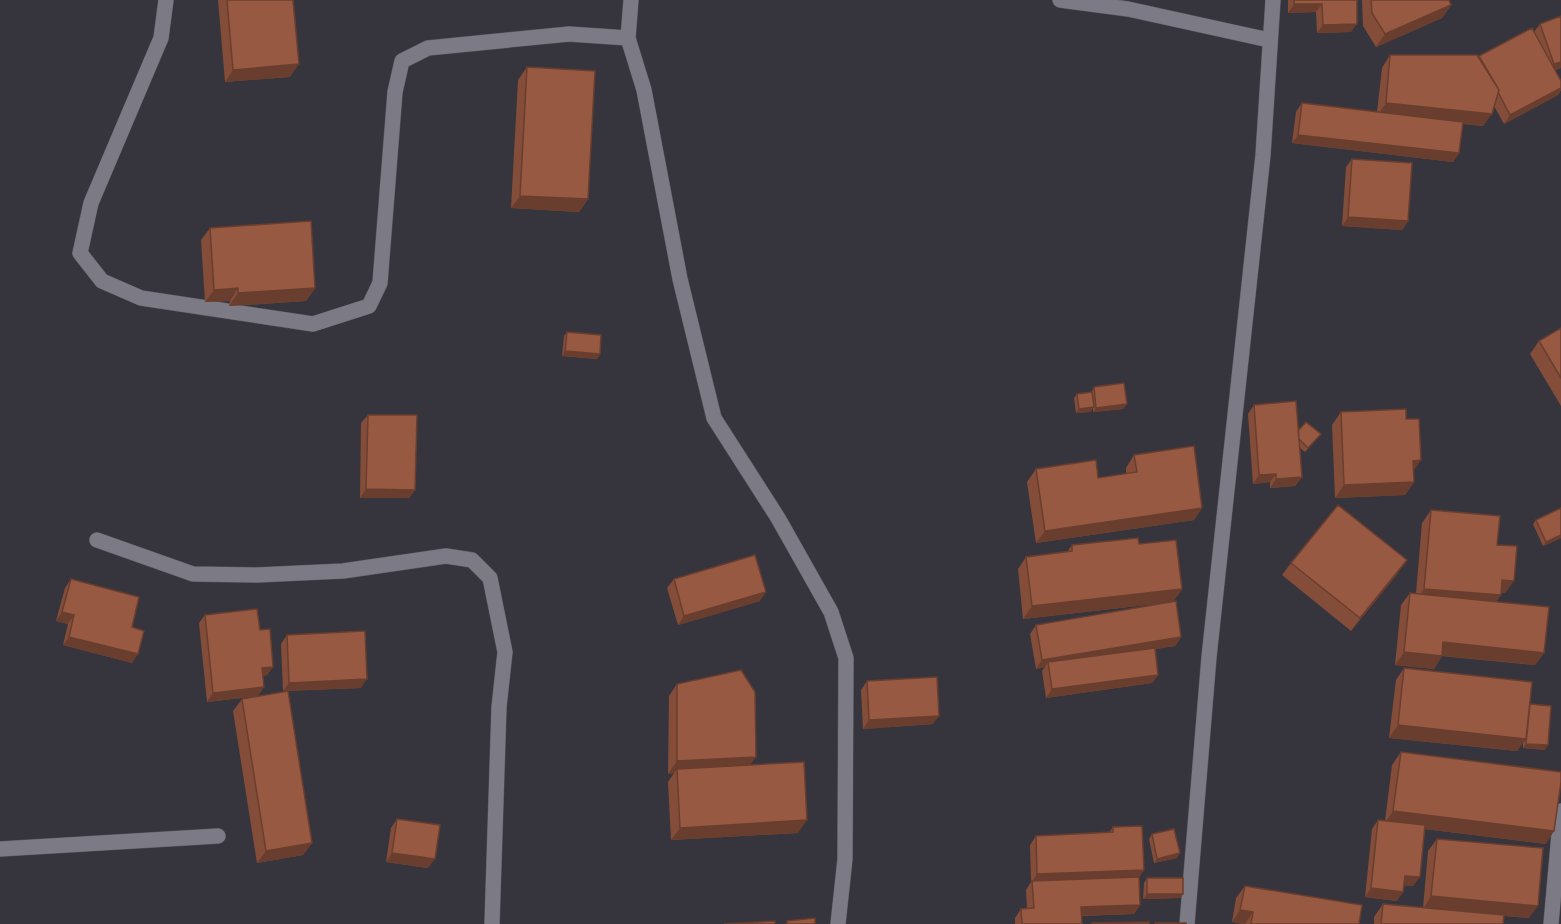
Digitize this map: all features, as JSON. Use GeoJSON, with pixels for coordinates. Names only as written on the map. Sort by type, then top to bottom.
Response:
{"type":"FeatureCollection","features":[{"type":"Feature","properties":{"kind":"street"},"geometry":{"type":"LineString","coordinates":[[166,0],[161,38],[91,203],[80,253],[102,281],[141,298],[313,324],[369,306],[380,283],[395,92],[402,61],[428,48],[569,34],[628,38]]}},
{"type":"Feature","properties":{"kind":"street"},"geometry":{"type":"LineString","coordinates":[[631,0],[628,38],[644,90],[680,279],[714,418],[778,518],[831,612],[846,658],[845,859],[838,924]]}},
{"type":"Feature","properties":{"kind":"street"},"geometry":{"type":"LineString","coordinates":[[1060,0],[1128,9],[1269,40]]}},
{"type":"Feature","properties":{"kind":"street"},"geometry":{"type":"LineString","coordinates":[[1187,924],[1209,657],[1263,155],[1273,0]]}},
{"type":"Feature","properties":{"kind":"street"},"geometry":{"type":"LineString","coordinates":[[97,540],[193,574],[257,576],[344,571],[446,556],[472,560],[490,578],[505,652],[499,707],[491,892],[492,924]]}},
{"type":"Feature","properties":{"kind":"street"},"geometry":{"type":"LineString","coordinates":[[1551,924],[1561,811]]}},
{"type":"Feature","properties":{"kind":"street"},"geometry":{"type":"LineString","coordinates":[[0,849],[218,836]]}},
{"type":"Feature","properties":{"kind":"building"},"geometry":{"type":"Polygon","coordinates":[[[227,0],[293,0],[299,64],[233,70],[227,0]]]}},
{"type":"Feature","properties":{"kind":"building"},"geometry":{"type":"Polygon","coordinates":[[[1294,0],[1357,0],[1357,24],[1323,25],[1322,4],[1294,4],[1294,0]]]}},
{"type":"Feature","properties":{"kind":"building"},"geometry":{"type":"Polygon","coordinates":[[[1371,0],[1449,0],[1451,5],[1385,34],[1372,13],[1371,0]]]}},
{"type":"Feature","properties":{"kind":"building"},"geometry":{"type":"Polygon","coordinates":[[[1561,16],[1561,62],[1554,64],[1540,24],[1561,16]]]}},
{"type":"Feature","properties":{"kind":"building"},"geometry":{"type":"Polygon","coordinates":[[[1532,28],[1561,81],[1561,88],[1510,115],[1499,90],[1479,56],[1532,28]]]}},
{"type":"Feature","properties":{"kind":"building"},"geometry":{"type":"Polygon","coordinates":[[[1390,55],[1477,55],[1499,90],[1492,114],[1386,103],[1390,55]]]}},
{"type":"Feature","properties":{"kind":"building"},"geometry":{"type":"Polygon","coordinates":[[[527,67],[595,71],[588,199],[520,196],[527,67]]]}},
{"type":"Feature","properties":{"kind":"building"},"geometry":{"type":"Polygon","coordinates":[[[1302,103],[1463,122],[1459,153],[1298,135],[1302,103]]]}},
{"type":"Feature","properties":{"kind":"building"},"geometry":{"type":"Polygon","coordinates":[[[1352,159],[1412,163],[1408,221],[1348,217],[1352,159]]]}},
{"type":"Feature","properties":{"kind":"building"},"geometry":{"type":"Polygon","coordinates":[[[311,221],[315,288],[238,293],[238,288],[214,290],[210,228],[311,221]]]}},
{"type":"Feature","properties":{"kind":"building"},"geometry":{"type":"Polygon","coordinates":[[[1561,328],[1561,378],[1539,341],[1561,328]]]}},
{"type":"Feature","properties":{"kind":"building"},"geometry":{"type":"Polygon","coordinates":[[[567,332],[601,335],[600,354],[565,351],[567,332]]]}},
{"type":"Feature","properties":{"kind":"building"},"geometry":{"type":"Polygon","coordinates":[[[1124,383],[1127,404],[1096,408],[1094,387],[1124,383]]]}},
{"type":"Feature","properties":{"kind":"building"},"geometry":{"type":"Polygon","coordinates":[[[1092,392],[1094,407],[1079,409],[1077,394],[1092,392]]]}},
{"type":"Feature","properties":{"kind":"building"},"geometry":{"type":"Polygon","coordinates":[[[1296,401],[1302,477],[1276,479],[1276,474],[1259,475],[1254,405],[1296,401]]]}},
{"type":"Feature","properties":{"kind":"building"},"geometry":{"type":"Polygon","coordinates":[[[1406,409],[1406,419],[1419,419],[1421,460],[1413,461],[1414,482],[1344,485],[1341,412],[1406,409]]]}},
{"type":"Feature","properties":{"kind":"building"},"geometry":{"type":"Polygon","coordinates":[[[368,415],[417,415],[415,490],[366,489],[368,415]]]}},
{"type":"Feature","properties":{"kind":"building"},"geometry":{"type":"Polygon","coordinates":[[[1306,422],[1321,434],[1308,448],[1299,439],[1298,431],[1306,422]]]}},
{"type":"Feature","properties":{"kind":"building"},"geometry":{"type":"Polygon","coordinates":[[[1194,446],[1202,508],[1045,531],[1036,469],[1096,460],[1098,478],[1137,472],[1134,455],[1194,446]]]}},
{"type":"Feature","properties":{"kind":"building"},"geometry":{"type":"Polygon","coordinates":[[[1338,505],[1407,560],[1360,618],[1291,563],[1338,505]]]}},
{"type":"Feature","properties":{"kind":"building"},"geometry":{"type":"Polygon","coordinates":[[[1561,508],[1561,535],[1546,542],[1536,520],[1561,508]]]}},
{"type":"Feature","properties":{"kind":"building"},"geometry":{"type":"Polygon","coordinates":[[[1431,510],[1500,516],[1497,545],[1517,546],[1514,581],[1502,580],[1501,595],[1424,589],[1431,510]]]}},
{"type":"Feature","properties":{"kind":"building"},"geometry":{"type":"Polygon","coordinates":[[[1138,538],[1139,544],[1176,540],[1182,589],[1032,606],[1026,557],[1072,551],[1072,545],[1138,538]]]}},
{"type":"Feature","properties":{"kind":"building"},"geometry":{"type":"Polygon","coordinates":[[[755,555],[766,592],[684,616],[674,579],[755,555]]]}},
{"type":"Feature","properties":{"kind":"building"},"geometry":{"type":"Polygon","coordinates":[[[71,579],[139,597],[132,627],[144,631],[138,654],[69,637],[74,615],[62,612],[71,579]]]}},
{"type":"Feature","properties":{"kind":"building"},"geometry":{"type":"Polygon","coordinates":[[[1410,593],[1549,607],[1544,653],[1443,642],[1442,656],[1404,652],[1410,593]]]}},
{"type":"Feature","properties":{"kind":"building"},"geometry":{"type":"Polygon","coordinates":[[[1176,601],[1181,637],[1042,660],[1036,625],[1176,601]]]}},
{"type":"Feature","properties":{"kind":"building"},"geometry":{"type":"Polygon","coordinates":[[[257,609],[260,630],[270,629],[273,667],[262,668],[264,687],[213,693],[205,615],[257,609]]]}},
{"type":"Feature","properties":{"kind":"building"},"geometry":{"type":"Polygon","coordinates":[[[365,631],[367,679],[289,683],[287,635],[365,631]]]}},
{"type":"Feature","properties":{"kind":"building"},"geometry":{"type":"Polygon","coordinates":[[[1155,648],[1158,675],[1052,689],[1048,662],[1155,648]]]}},
{"type":"Feature","properties":{"kind":"building"},"geometry":{"type":"Polygon","coordinates":[[[1404,668],[1532,682],[1526,739],[1398,725],[1404,668]]]}},
{"type":"Feature","properties":{"kind":"building"},"geometry":{"type":"Polygon","coordinates":[[[741,670],[755,692],[756,757],[677,761],[677,684],[741,670]]]}},
{"type":"Feature","properties":{"kind":"building"},"geometry":{"type":"Polygon","coordinates":[[[937,677],[939,716],[869,720],[867,681],[937,677]]]}},
{"type":"Feature","properties":{"kind":"building"},"geometry":{"type":"Polygon","coordinates":[[[288,691],[312,843],[266,851],[242,699],[288,691]]]}},
{"type":"Feature","properties":{"kind":"building"},"geometry":{"type":"Polygon","coordinates":[[[1530,704],[1551,706],[1548,745],[1526,744],[1530,704]]]}},
{"type":"Feature","properties":{"kind":"building"},"geometry":{"type":"Polygon","coordinates":[[[1401,752],[1561,772],[1554,831],[1393,811],[1401,752]]]}},
{"type":"Feature","properties":{"kind":"building"},"geometry":{"type":"Polygon","coordinates":[[[804,762],[807,820],[680,828],[677,769],[804,762]]]}},
{"type":"Feature","properties":{"kind":"building"},"geometry":{"type":"Polygon","coordinates":[[[397,819],[440,825],[435,859],[392,853],[397,819]]]}},
{"type":"Feature","properties":{"kind":"building"},"geometry":{"type":"Polygon","coordinates":[[[1378,820],[1425,825],[1420,877],[1405,876],[1403,892],[1371,888],[1378,820]]]}},
{"type":"Feature","properties":{"kind":"building"},"geometry":{"type":"Polygon","coordinates":[[[1142,826],[1144,870],[1037,874],[1036,836],[1113,832],[1113,827],[1142,826]]]}},
{"type":"Feature","properties":{"kind":"building"},"geometry":{"type":"Polygon","coordinates":[[[1174,829],[1180,853],[1157,859],[1152,834],[1174,829]]]}},
{"type":"Feature","properties":{"kind":"building"},"geometry":{"type":"Polygon","coordinates":[[[1437,839],[1543,848],[1538,906],[1431,896],[1437,839]]]}},
{"type":"Feature","properties":{"kind":"building"},"geometry":{"type":"Polygon","coordinates":[[[1139,877],[1140,905],[1081,907],[1082,924],[1022,924],[1021,909],[1034,908],[1032,881],[1139,877]]]}},
{"type":"Feature","properties":{"kind":"building"},"geometry":{"type":"Polygon","coordinates":[[[1147,878],[1183,878],[1183,894],[1147,894],[1147,878]]]}},
{"type":"Feature","properties":{"kind":"building"},"geometry":{"type":"Polygon","coordinates":[[[1245,886],[1362,905],[1359,924],[1251,924],[1253,912],[1240,910],[1245,886]]]}},
{"type":"Feature","properties":{"kind":"building"},"geometry":{"type":"Polygon","coordinates":[[[1383,904],[1504,915],[1503,924],[1381,924],[1383,904]]]}},
{"type":"Feature","properties":{"kind":"building"},"geometry":{"type":"Polygon","coordinates":[[[815,918],[815,924],[787,924],[787,921],[815,918]]]}},
{"type":"Feature","properties":{"kind":"building"},"geometry":{"type":"Polygon","coordinates":[[[775,921],[775,924],[724,924],[775,921]]]}},
{"type":"Feature","properties":{"kind":"building"},"geometry":{"type":"Polygon","coordinates":[[[1149,922],[1149,924],[1092,924],[1092,923],[1149,922]]]}},
{"type":"Feature","properties":{"kind":"building"},"geometry":{"type":"Polygon","coordinates":[[[1186,923],[1186,924],[1155,924],[1186,923]]]}}]}
